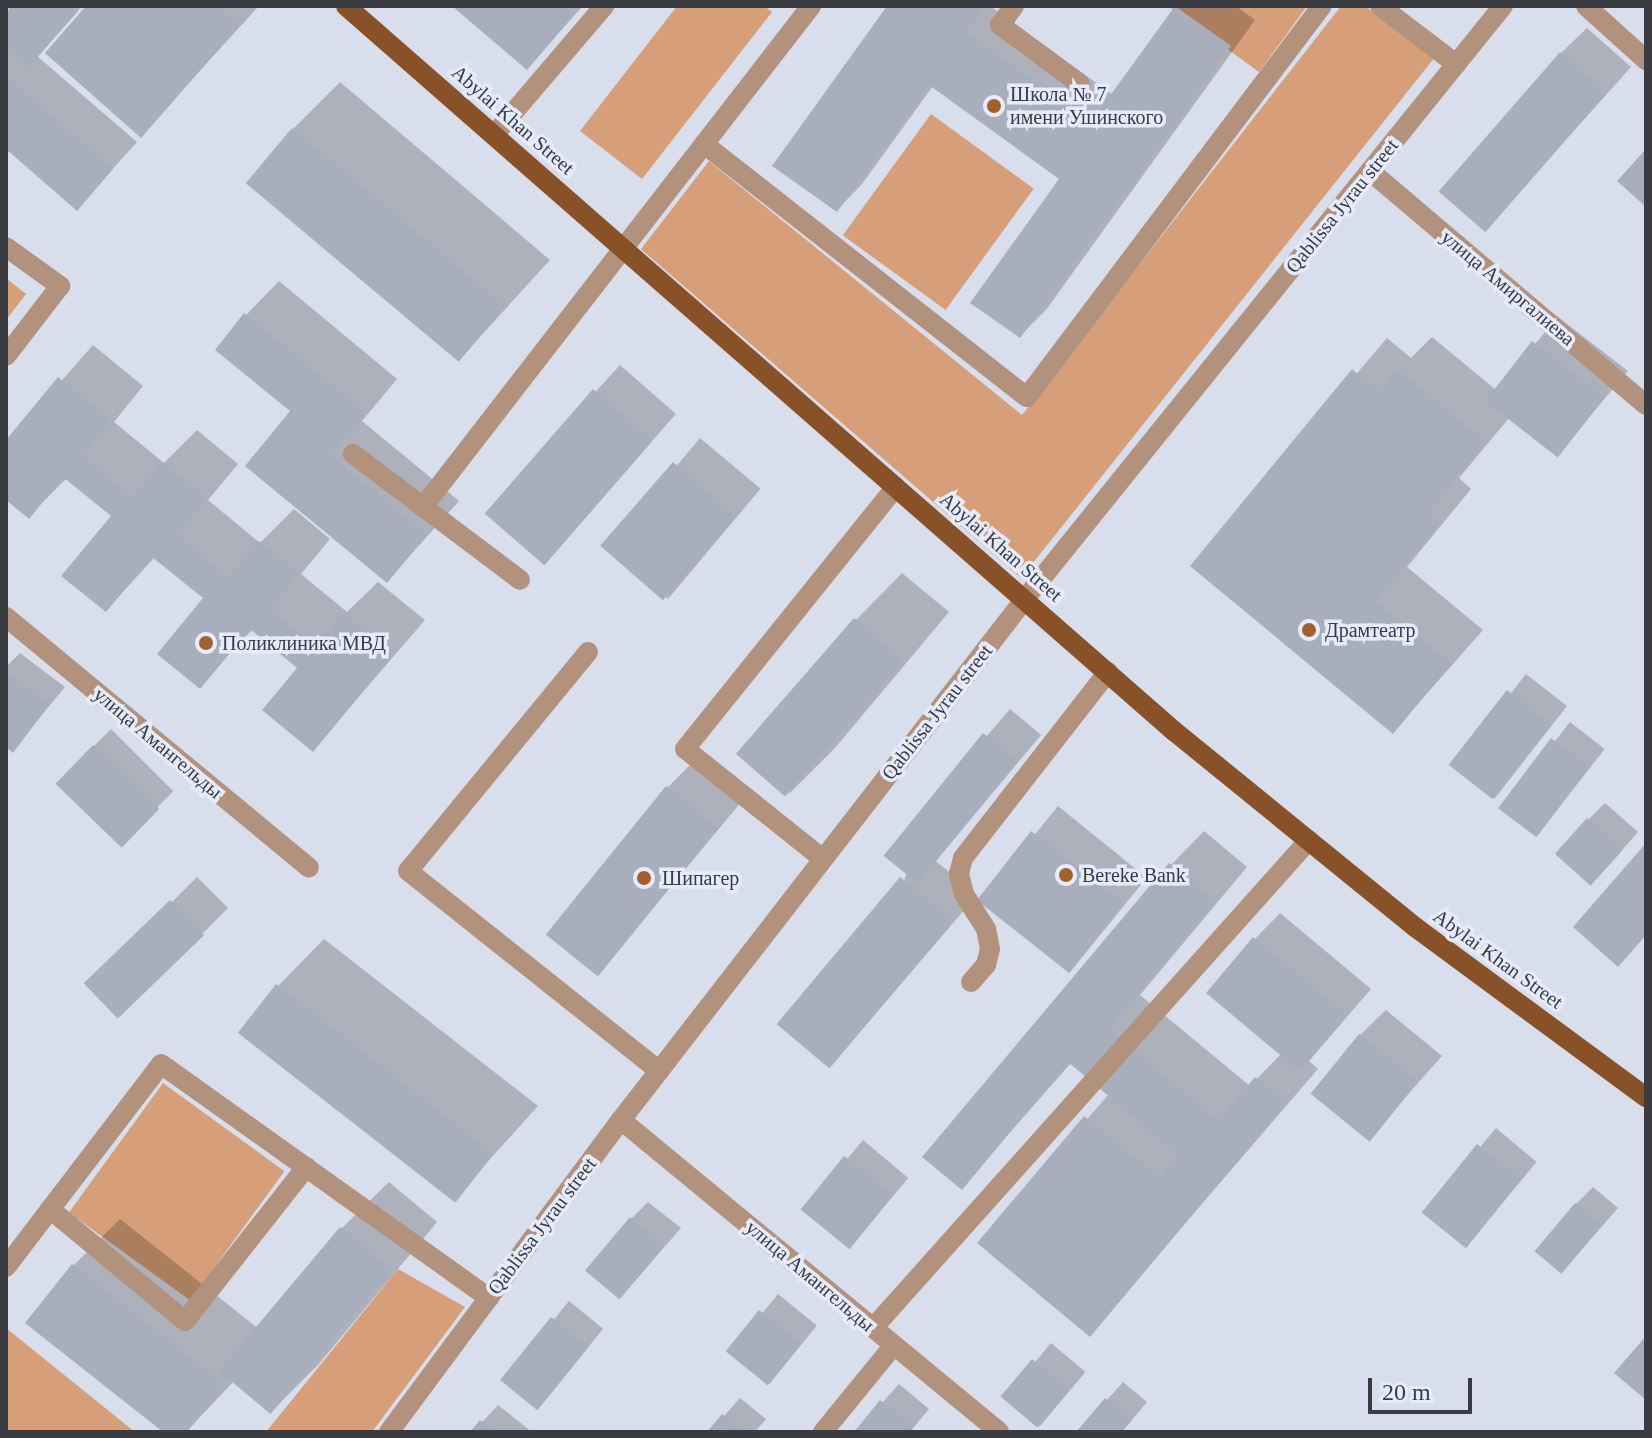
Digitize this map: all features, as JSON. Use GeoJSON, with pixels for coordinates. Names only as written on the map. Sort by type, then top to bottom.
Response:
{"type":"FeatureCollection","features":[{"type":"Feature","properties":{"kind":"main road","name":"Abylai Khan Street"},"geometry":{"type":"LineString","coordinates":[[346,6],[1108,672],[1415,927],[1646,1097]]}},
{"type":"Feature","properties":{"kind":"street"},"geometry":{"type":"LineString","coordinates":[[494,135],[604,6]]}},
{"type":"Feature","properties":{"kind":"street"},"geometry":{"type":"LineString","coordinates":[[423,507],[811,6]]}},
{"type":"Feature","properties":{"kind":"street"},"geometry":{"type":"LineString","coordinates":[[1014,6],[1000,25],[1080,84]]}},
{"type":"Feature","properties":{"kind":"street"},"geometry":{"type":"LineString","coordinates":[[704,144],[1027,397],[1322,6]]}},
{"type":"Feature","properties":{"kind":"street"},"geometry":{"type":"LineString","coordinates":[[1380,6],[1456,64]]}},
{"type":"Feature","properties":{"kind":"street","name":"Qablissa Jyrau street"},"geometry":{"type":"LineString","coordinates":[[389,1432],[621,1120],[1024,600],[1503,6]]}},
{"type":"Feature","properties":{"kind":"street"},"geometry":{"type":"LineString","coordinates":[[1586,6],[1646,60]]}},
{"type":"Feature","properties":{"kind":"street","name":"улица Амиргалиева"},"geometry":{"type":"LineString","coordinates":[[1370,171],[1646,405]]}},
{"type":"Feature","properties":{"kind":"street"},"geometry":{"type":"LineString","coordinates":[[6,247],[60,286],[6,356]]}},
{"type":"Feature","properties":{"kind":"street"},"geometry":{"type":"LineString","coordinates":[[353,454],[520,580]]}},
{"type":"Feature","properties":{"kind":"street"},"geometry":{"type":"LineString","coordinates":[[823,859],[685,749],[896,487]]}},
{"type":"Feature","properties":{"kind":"street","name":"улица Амангельды"},"geometry":{"type":"LineString","coordinates":[[6,617],[309,868]]}},
{"type":"Feature","properties":{"kind":"street"},"geometry":{"type":"LineString","coordinates":[[588,652],[408,871],[659,1071]]}},
{"type":"Feature","properties":{"kind":"street"},"geometry":{"type":"LineString","coordinates":[[971,982],[986,965],[990,949],[986,929],[964,894],[959,874],[963,858],[1108,672]]}},
{"type":"Feature","properties":{"kind":"street"},"geometry":{"type":"LineString","coordinates":[[873,1328],[1309,840]]}},
{"type":"Feature","properties":{"kind":"street"},"geometry":{"type":"LineString","coordinates":[[6,1267],[161,1064],[489,1298]]}},
{"type":"Feature","properties":{"kind":"street","name":"улица Амангельды"},"geometry":{"type":"LineString","coordinates":[[621,1120],[999,1432]]}},
{"type":"Feature","properties":{"kind":"street"},"geometry":{"type":"LineString","coordinates":[[50,1209],[185,1321],[306,1167]]}},
{"type":"Feature","properties":{"kind":"street"},"geometry":{"type":"LineString","coordinates":[[823,1432],[894,1345]]}},
{"type":"Feature","properties":{"kind":"shaded area"},"geometry":{"type":"Polygon","coordinates":[[[677,6],[764,6],[772,12],[642,179],[580,131],[677,6]]]}},
{"type":"Feature","properties":{"kind":"shaded area"},"geometry":{"type":"Polygon","coordinates":[[[1168,6],[1307,6],[1259,72],[1168,6]]]}},
{"type":"Feature","properties":{"kind":"shaded area"},"geometry":{"type":"Polygon","coordinates":[[[1341,6],[1365,6],[1435,57],[1021,578],[641,249],[709,161],[1022,415],[1341,6]]]}},
{"type":"Feature","properties":{"kind":"shaded area"},"geometry":{"type":"Polygon","coordinates":[[[931,114],[1034,189],[946,310],[843,235],[931,114]]]}},
{"type":"Feature","properties":{"kind":"shaded area"},"geometry":{"type":"Polygon","coordinates":[[[6,278],[26,294],[6,320],[6,278]]]}},
{"type":"Feature","properties":{"kind":"shaded area"},"geometry":{"type":"Polygon","coordinates":[[[163,1083],[284,1171],[190,1301],[69,1212],[163,1083]]]}},
{"type":"Feature","properties":{"kind":"shaded area"},"geometry":{"type":"Polygon","coordinates":[[[398,1269],[465,1307],[372,1432],[266,1432],[398,1269]]]}},
{"type":"Feature","properties":{"kind":"shaded area"},"geometry":{"type":"Polygon","coordinates":[[[6,1328],[135,1432],[6,1432],[6,1328]]]}},
{"type":"Feature","properties":{"kind":"building"},"geometry":{"type":"Polygon","coordinates":[[[9,6],[72,6],[78,11],[28,68],[6,48],[9,6]]]}},
{"type":"Feature","properties":{"kind":"building"},"geometry":{"type":"Polygon","coordinates":[[[86,6],[217,6],[239,26],[141,138],[45,53],[86,6]]]}},
{"type":"Feature","properties":{"kind":"building"},"geometry":{"type":"Polygon","coordinates":[[[452,6],[566,6],[563,10],[575,14],[527,70],[452,6]]]}},
{"type":"Feature","properties":{"kind":"building"},"geometry":{"type":"Polygon","coordinates":[[[887,6],[984,6],[965,32],[1091,122],[1175,6],[1231,46],[1020,338],[970,303],[1059,179],[929,85],[837,212],[772,166],[887,6]]]}},
{"type":"Feature","properties":{"kind":"building"},"geometry":{"type":"Polygon","coordinates":[[[1560,52],[1607,93],[1485,232],[1439,192],[1560,52]]]}},
{"type":"Feature","properties":{"kind":"building"},"geometry":{"type":"Polygon","coordinates":[[[6,77],[113,169],[77,211],[6,149],[6,77]]]}},
{"type":"Feature","properties":{"kind":"building"},"geometry":{"type":"Polygon","coordinates":[[[292,128],[505,307],[459,362],[246,183],[292,128]]]}},
{"type":"Feature","properties":{"kind":"building"},"geometry":{"type":"Polygon","coordinates":[[[1646,149],[1646,207],[1617,181],[1646,149]]]}},
{"type":"Feature","properties":{"kind":"building"},"geometry":{"type":"Polygon","coordinates":[[[244,313],[365,413],[330,456],[427,535],[387,583],[245,466],[290,411],[215,350],[244,313]]]}},
{"type":"Feature","properties":{"kind":"building"},"geometry":{"type":"Polygon","coordinates":[[[1532,341],[1604,398],[1558,458],[1485,401],[1532,341]]]}},
{"type":"Feature","properties":{"kind":"building"},"geometry":{"type":"Polygon","coordinates":[[[1352,369],[1379,392],[1397,369],[1486,442],[1427,513],[1440,523],[1375,601],[1451,664],[1393,734],[1190,566],[1352,369]]]}},
{"type":"Feature","properties":{"kind":"building"},"geometry":{"type":"Polygon","coordinates":[[[58,377],[111,420],[82,456],[132,498],[162,462],[206,498],[176,535],[229,578],[259,541],[298,573],[269,609],[316,647],[343,614],[393,655],[313,752],[262,710],[297,668],[250,629],[200,689],[157,654],[203,598],[152,557],[106,612],[61,576],[111,516],[63,477],[29,519],[6,500],[6,440],[58,377]]]}},
{"type":"Feature","properties":{"kind":"building"},"geometry":{"type":"Polygon","coordinates":[[[593,389],[653,441],[544,565],[485,514],[593,389]]]}},
{"type":"Feature","properties":{"kind":"building"},"geometry":{"type":"Polygon","coordinates":[[[673,462],[736,516],[663,600],[600,546],[673,462]]]}},
{"type":"Feature","properties":{"kind":"building"},"geometry":{"type":"Polygon","coordinates":[[[854,618],[903,661],[785,796],[736,754],[854,618]]]}},
{"type":"Feature","properties":{"kind":"building"},"geometry":{"type":"Polygon","coordinates":[[[6,672],[49,705],[13,753],[6,747],[6,672]]]}},
{"type":"Feature","properties":{"kind":"building"},"geometry":{"type":"Polygon","coordinates":[[[1507,690],[1551,724],[1493,799],[1449,765],[1507,690]]]}},
{"type":"Feature","properties":{"kind":"building"},"geometry":{"type":"Polygon","coordinates":[[[983,733],[1017,761],[918,883],[884,856],[983,733]]]}},
{"type":"Feature","properties":{"kind":"building"},"geometry":{"type":"Polygon","coordinates":[[[1551,738],[1589,767],[1536,837],[1498,808],[1551,738]]]}},
{"type":"Feature","properties":{"kind":"building"},"geometry":{"type":"Polygon","coordinates":[[[93,745],[159,809],[122,848],[55,784],[93,745]]]}},
{"type":"Feature","properties":{"kind":"building"},"geometry":{"type":"Polygon","coordinates":[[[666,786],[718,828],[598,977],[546,934],[666,786]]]}},
{"type":"Feature","properties":{"kind":"building"},"geometry":{"type":"Polygon","coordinates":[[[1587,818],[1623,850],[1591,886],[1555,854],[1587,818]]]}},
{"type":"Feature","properties":{"kind":"building"},"geometry":{"type":"Polygon","coordinates":[[[1031,831],[1123,903],[1069,972],[977,900],[1031,831]]]}},
{"type":"Feature","properties":{"kind":"building"},"geometry":{"type":"Polygon","coordinates":[[[1646,843],[1646,935],[1618,967],[1573,927],[1646,843]]]}},
{"type":"Feature","properties":{"kind":"building"},"geometry":{"type":"Polygon","coordinates":[[[1169,863],[1215,902],[1108,1029],[1218,1121],[1255,1077],[1286,1103],[1090,1337],[977,1243],[1084,1116],[1159,1178],[1179,1155],[1068,1062],[962,1190],[922,1157],[1169,863]]]}},
{"type":"Feature","properties":{"kind":"building"},"geometry":{"type":"Polygon","coordinates":[[[900,877],[953,921],[829,1068],[777,1024],[900,877]]]}},
{"type":"Feature","properties":{"kind":"building"},"geometry":{"type":"Polygon","coordinates":[[[170,900],[204,935],[118,1019],[84,983],[170,900]]]}},
{"type":"Feature","properties":{"kind":"building"},"geometry":{"type":"Polygon","coordinates":[[[1253,937],[1346,1015],[1300,1071],[1206,993],[1253,937]]]}},
{"type":"Feature","properties":{"kind":"building"},"geometry":{"type":"Polygon","coordinates":[[[276,984],[493,1154],[455,1203],[238,1033],[276,984]]]}},
{"type":"Feature","properties":{"kind":"building"},"geometry":{"type":"Polygon","coordinates":[[[1359,1034],[1418,1082],[1370,1142],[1311,1094],[1359,1034]]]}},
{"type":"Feature","properties":{"kind":"building"},"geometry":{"type":"Polygon","coordinates":[[[1477,1144],[1521,1180],[1466,1248],[1422,1212],[1477,1144]]]}},
{"type":"Feature","properties":{"kind":"building"},"geometry":{"type":"Polygon","coordinates":[[[844,1156],[893,1196],[850,1249],[801,1210],[844,1156]]]}},
{"type":"Feature","properties":{"kind":"building"},"geometry":{"type":"Polygon","coordinates":[[[1575,1203],[1602,1225],[1561,1274],[1535,1251],[1575,1203]]]}},
{"type":"Feature","properties":{"kind":"building"},"geometry":{"type":"Polygon","coordinates":[[[630,1217],[664,1246],[619,1300],[585,1271],[630,1217]]]}},
{"type":"Feature","properties":{"kind":"building"},"geometry":{"type":"Polygon","coordinates":[[[340,1227],[391,1270],[270,1414],[219,1371],[340,1227]]]}},
{"type":"Feature","properties":{"kind":"building"},"geometry":{"type":"Polygon","coordinates":[[[72,1264],[224,1385],[187,1432],[163,1432],[25,1323],[72,1264]]]}},
{"type":"Feature","properties":{"kind":"building"},"geometry":{"type":"Polygon","coordinates":[[[759,1310],[801,1344],[768,1385],[726,1351],[759,1310]]]}},
{"type":"Feature","properties":{"kind":"building"},"geometry":{"type":"Polygon","coordinates":[[[551,1317],[588,1347],[537,1410],[500,1380],[551,1317]]]}},
{"type":"Feature","properties":{"kind":"building"},"geometry":{"type":"Polygon","coordinates":[[[1646,1336],[1646,1400],[1614,1373],[1646,1336]]]}},
{"type":"Feature","properties":{"kind":"building"},"geometry":{"type":"Polygon","coordinates":[[[1032,1359],[1069,1390],[1037,1427],[1001,1397],[1032,1359]]]}},
{"type":"Feature","properties":{"kind":"building"},"geometry":{"type":"Polygon","coordinates":[[[1105,1398],[1132,1420],[1121,1432],[1076,1432],[1105,1398]]]}},
{"type":"Feature","properties":{"kind":"building"},"geometry":{"type":"Polygon","coordinates":[[[880,1400],[914,1427],[910,1432],[854,1432],[880,1400]]]}},
{"type":"Feature","properties":{"kind":"building"},"geometry":{"type":"Polygon","coordinates":[[[722,1414],[744,1432],[707,1432],[722,1414]]]}},
{"type":"Feature","properties":{"kind":"building"},"geometry":{"type":"Polygon","coordinates":[[[480,1420],[495,1432],[470,1432],[480,1420]]]}},
{"type":"Feature","properties":{"kind":"place","name":"Школа № 7 имени Ушинского"},"geometry":{"type":"Point","coordinates":[994,106]}},
{"type":"Feature","properties":{"kind":"place","name":"Драмтеатр"},"geometry":{"type":"Point","coordinates":[1309,630]}},
{"type":"Feature","properties":{"kind":"place","name":"Поликлиника МВД"},"geometry":{"type":"Point","coordinates":[206,643]}},
{"type":"Feature","properties":{"kind":"place","name":"Bereke Bank"},"geometry":{"type":"Point","coordinates":[1066,875]}},
{"type":"Feature","properties":{"kind":"place","name":"Шипагер"},"geometry":{"type":"Point","coordinates":[644,878]}}]}
